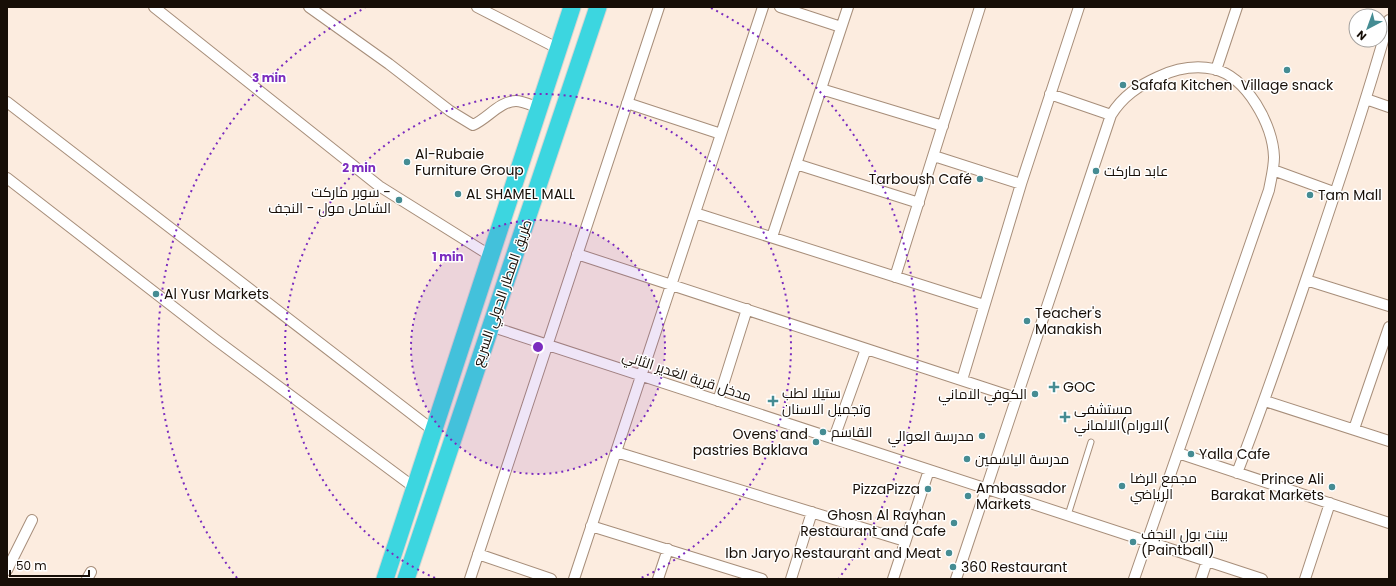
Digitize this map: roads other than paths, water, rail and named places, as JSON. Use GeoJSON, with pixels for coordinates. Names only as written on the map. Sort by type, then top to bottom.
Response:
{"type":"FeatureCollection","features":[{"type":"Feature","properties":{"kind":"highway","name":"طريق المطار الحولي السريع"},"geometry":{"type":"LineString","coordinates":[[385,579],[540,108],[571,9]]}},
{"type":"Feature","properties":{"kind":"highway"},"geometry":{"type":"LineString","coordinates":[[571,9],[581,19],[596,13]]}},
{"type":"Feature","properties":{"kind":"highway","name":"طريق المطار الحولي السريع"},"geometry":{"type":"LineString","coordinates":[[406,579],[596,13]]}},
{"type":"Feature","properties":{"kind":"highway"},"geometry":{"type":"LineString","coordinates":[[557,55],[578,69]]}},
{"type":"Feature","properties":{"kind":"street"},"geometry":{"type":"LineString","coordinates":[[154,7],[379,186],[491,256]]}},
{"type":"Feature","properties":{"kind":"street"},"geometry":{"type":"LineString","coordinates":[[309,7],[389,64],[450,111],[473,124],[484,120],[496,108],[516,101],[540,108]]}},
{"type":"Feature","properties":{"kind":"street"},"geometry":{"type":"LineString","coordinates":[[477,7],[557,55]]}},
{"type":"Feature","properties":{"kind":"street"},"geometry":{"type":"LineString","coordinates":[[470,579],[659,7]]}},
{"type":"Feature","properties":{"kind":"street"},"geometry":{"type":"LineString","coordinates":[[574,579],[763,7]]}},
{"type":"Feature","properties":{"kind":"street"},"geometry":{"type":"LineString","coordinates":[[780,7],[841,27]]}},
{"type":"Feature","properties":{"kind":"street"},"geometry":{"type":"LineString","coordinates":[[772,238],[848,7]]}},
{"type":"Feature","properties":{"kind":"street"},"geometry":{"type":"LineString","coordinates":[[896,277],[980,7]]}},
{"type":"Feature","properties":{"kind":"street"},"geometry":{"type":"LineString","coordinates":[[962,380],[1021,184],[1079,7]]}},
{"type":"Feature","properties":{"kind":"street"},"geometry":{"type":"LineString","coordinates":[[1216,70],[1237,7]]}},
{"type":"Feature","properties":{"kind":"street"},"geometry":{"type":"LineString","coordinates":[[1237,473],[1265,401],[1336,192],[1366,99],[1389,20]]}},
{"type":"Feature","properties":{"kind":"street"},"geometry":{"type":"LineString","coordinates":[[956,579],[1111,115],[1120,101],[1132,91],[1168,72],[1186,68],[1203,67],[1216,70],[1239,85],[1253,98],[1265,119],[1272,137],[1273,170],[1266,197],[1134,579]]}},
{"type":"Feature","properties":{"kind":"street"},"geometry":{"type":"LineString","coordinates":[[820,89],[943,126]]}},
{"type":"Feature","properties":{"kind":"street"},"geometry":{"type":"LineString","coordinates":[[1050,94],[1111,115]]}},
{"type":"Feature","properties":{"kind":"street"},"geometry":{"type":"LineString","coordinates":[[1366,99],[1389,107]]}},
{"type":"Feature","properties":{"kind":"street"},"geometry":{"type":"LineString","coordinates":[[7,102],[434,431]]}},
{"type":"Feature","properties":{"kind":"street"},"geometry":{"type":"LineString","coordinates":[[627,103],[721,134]]}},
{"type":"Feature","properties":{"kind":"street"},"geometry":{"type":"LineString","coordinates":[[934,156],[1021,184]]}},
{"type":"Feature","properties":{"kind":"street"},"geometry":{"type":"LineString","coordinates":[[796,164],[919,203]]}},
{"type":"Feature","properties":{"kind":"street"},"geometry":{"type":"LineString","coordinates":[[1273,170],[1336,192]]}},
{"type":"Feature","properties":{"kind":"street"},"geometry":{"type":"LineString","coordinates":[[7,178],[216,340],[415,488]]}},
{"type":"Feature","properties":{"kind":"street"},"geometry":{"type":"LineString","coordinates":[[695,213],[984,305]]}},
{"type":"Feature","properties":{"kind":"street"},"geometry":{"type":"LineString","coordinates":[[578,254],[1016,398]]}},
{"type":"Feature","properties":{"kind":"street"},"geometry":{"type":"LineString","coordinates":[[1306,280],[1389,306]]}},
{"type":"Feature","properties":{"kind":"street"},"geometry":{"type":"LineString","coordinates":[[718,401],[747,309]]}},
{"type":"Feature","properties":{"kind":"street","name":"مدخل قرية الغدير الثاني"},"geometry":{"type":"LineString","coordinates":[[490,326],[1262,579]]}},
{"type":"Feature","properties":{"kind":"street"},"geometry":{"type":"LineString","coordinates":[[1354,429],[1384,356],[1389,327]]}},
{"type":"Feature","properties":{"kind":"street"},"geometry":{"type":"LineString","coordinates":[[834,438],[866,348]]}},
{"type":"Feature","properties":{"kind":"street"},"geometry":{"type":"LineString","coordinates":[[1265,401],[1389,441]]}},
{"type":"Feature","properties":{"kind":"street"},"geometry":{"type":"LineString","coordinates":[[616,452],[905,541]]}},
{"type":"Feature","properties":{"kind":"street"},"geometry":{"type":"LineString","coordinates":[[1178,453],[1389,523]]}},
{"type":"Feature","properties":{"kind":"street"},"geometry":{"type":"LineString","coordinates":[[893,579],[929,470]]}},
{"type":"Feature","properties":{"kind":"street"},"geometry":{"type":"LineString","coordinates":[[1305,579],[1330,503]]}},
{"type":"Feature","properties":{"kind":"street"},"geometry":{"type":"LineString","coordinates":[[791,579],[812,512]]}},
{"type":"Feature","properties":{"kind":"street"},"geometry":{"type":"LineString","coordinates":[[7,570],[32,520]]}},
{"type":"Feature","properties":{"kind":"street"},"geometry":{"type":"LineString","coordinates":[[591,526],[762,579]]}},
{"type":"Feature","properties":{"kind":"street"},"geometry":{"type":"LineString","coordinates":[[658,579],[668,550]]}},
{"type":"Feature","properties":{"kind":"street"},"geometry":{"type":"LineString","coordinates":[[478,554],[550,579]]}},
{"type":"Feature","properties":{"kind":"street"},"geometry":{"type":"LineString","coordinates":[[1201,579],[1206,561]]}},
{"type":"Feature","properties":{"kind":"lane"},"geometry":{"type":"LineString","coordinates":[[1068,515],[1091,442]]}},
{"type":"Feature","properties":{"kind":"place","name":"Village snack"},"geometry":{"type":"Point","coordinates":[1287,70]}},
{"type":"Feature","properties":{"kind":"place","name":"Safafa Kitchen"},"geometry":{"type":"Point","coordinates":[1123,85]}},
{"type":"Feature","properties":{"kind":"place","name":"Al-Rubaie Furniture Group"},"geometry":{"type":"Point","coordinates":[407,162]}},
{"type":"Feature","properties":{"kind":"place","name":"عابد ماركت"},"geometry":{"type":"Point","coordinates":[1096,171]}},
{"type":"Feature","properties":{"kind":"place","name":"Tarboush Café"},"geometry":{"type":"Point","coordinates":[980,179]}},
{"type":"Feature","properties":{"kind":"place","name":"AL SHAMEL MALL"},"geometry":{"type":"Point","coordinates":[458,194]}},
{"type":"Feature","properties":{"kind":"place","name":"Tam Mall"},"geometry":{"type":"Point","coordinates":[1310,195]}},
{"type":"Feature","properties":{"kind":"place","name":"سوبر ماركت - الشامل مول - النجف"},"geometry":{"type":"Point","coordinates":[399,200]}},
{"type":"Feature","properties":{"kind":"place","name":"Al Yusr Markets"},"geometry":{"type":"Point","coordinates":[156,294]}},
{"type":"Feature","properties":{"kind":"place","name":"Teacher's Manakish"},"geometry":{"type":"Point","coordinates":[1027,321]}},
{"type":"Feature","properties":{"kind":"place","name":"GOC"},"geometry":{"type":"Point","coordinates":[1054,387]}},
{"type":"Feature","properties":{"kind":"place","name":"الكوفي الاماني"},"geometry":{"type":"Point","coordinates":[1035,394]}},
{"type":"Feature","properties":{"kind":"place","name":"ستيلا لطب وتجميل الاسنان"},"geometry":{"type":"Point","coordinates":[773,401]}},
{"type":"Feature","properties":{"kind":"place","name":"مستشفى الاورام)الالماني("},"geometry":{"type":"Point","coordinates":[1065,417]}},
{"type":"Feature","properties":{"kind":"place","name":"القاسم"},"geometry":{"type":"Point","coordinates":[823,432]}},
{"type":"Feature","properties":{"kind":"place","name":"مدرسة العوالي"},"geometry":{"type":"Point","coordinates":[982,436]}},
{"type":"Feature","properties":{"kind":"place","name":"Ovens and pastries Baklava"},"geometry":{"type":"Point","coordinates":[816,442]}},
{"type":"Feature","properties":{"kind":"place","name":"Yalla Cafe"},"geometry":{"type":"Point","coordinates":[1191,454]}},
{"type":"Feature","properties":{"kind":"place","name":"مدرسة الياسمين"},"geometry":{"type":"Point","coordinates":[967,459]}},
{"type":"Feature","properties":{"kind":"place","name":"مجمع الرضا الرياضي"},"geometry":{"type":"Point","coordinates":[1122,486]}},
{"type":"Feature","properties":{"kind":"place","name":"Prince Ali Barakat Markets"},"geometry":{"type":"Point","coordinates":[1332,487]}},
{"type":"Feature","properties":{"kind":"place","name":"PizzaPizza"},"geometry":{"type":"Point","coordinates":[928,489]}},
{"type":"Feature","properties":{"kind":"place","name":"Ambassador Markets"},"geometry":{"type":"Point","coordinates":[968,496]}},
{"type":"Feature","properties":{"kind":"place","name":"Ghosn Al Rayhan Restaurant and Cafe"},"geometry":{"type":"Point","coordinates":[954,523]}},
{"type":"Feature","properties":{"kind":"place","name":"بينت بول النجف (Paintball)"},"geometry":{"type":"Point","coordinates":[1133,542]}},
{"type":"Feature","properties":{"kind":"place","name":"Ibn Jaryo Restaurant and Meat"},"geometry":{"type":"Point","coordinates":[949,553]}},
{"type":"Feature","properties":{"kind":"place","name":"360 Restaurant"},"geometry":{"type":"Point","coordinates":[953,567]}}]}
